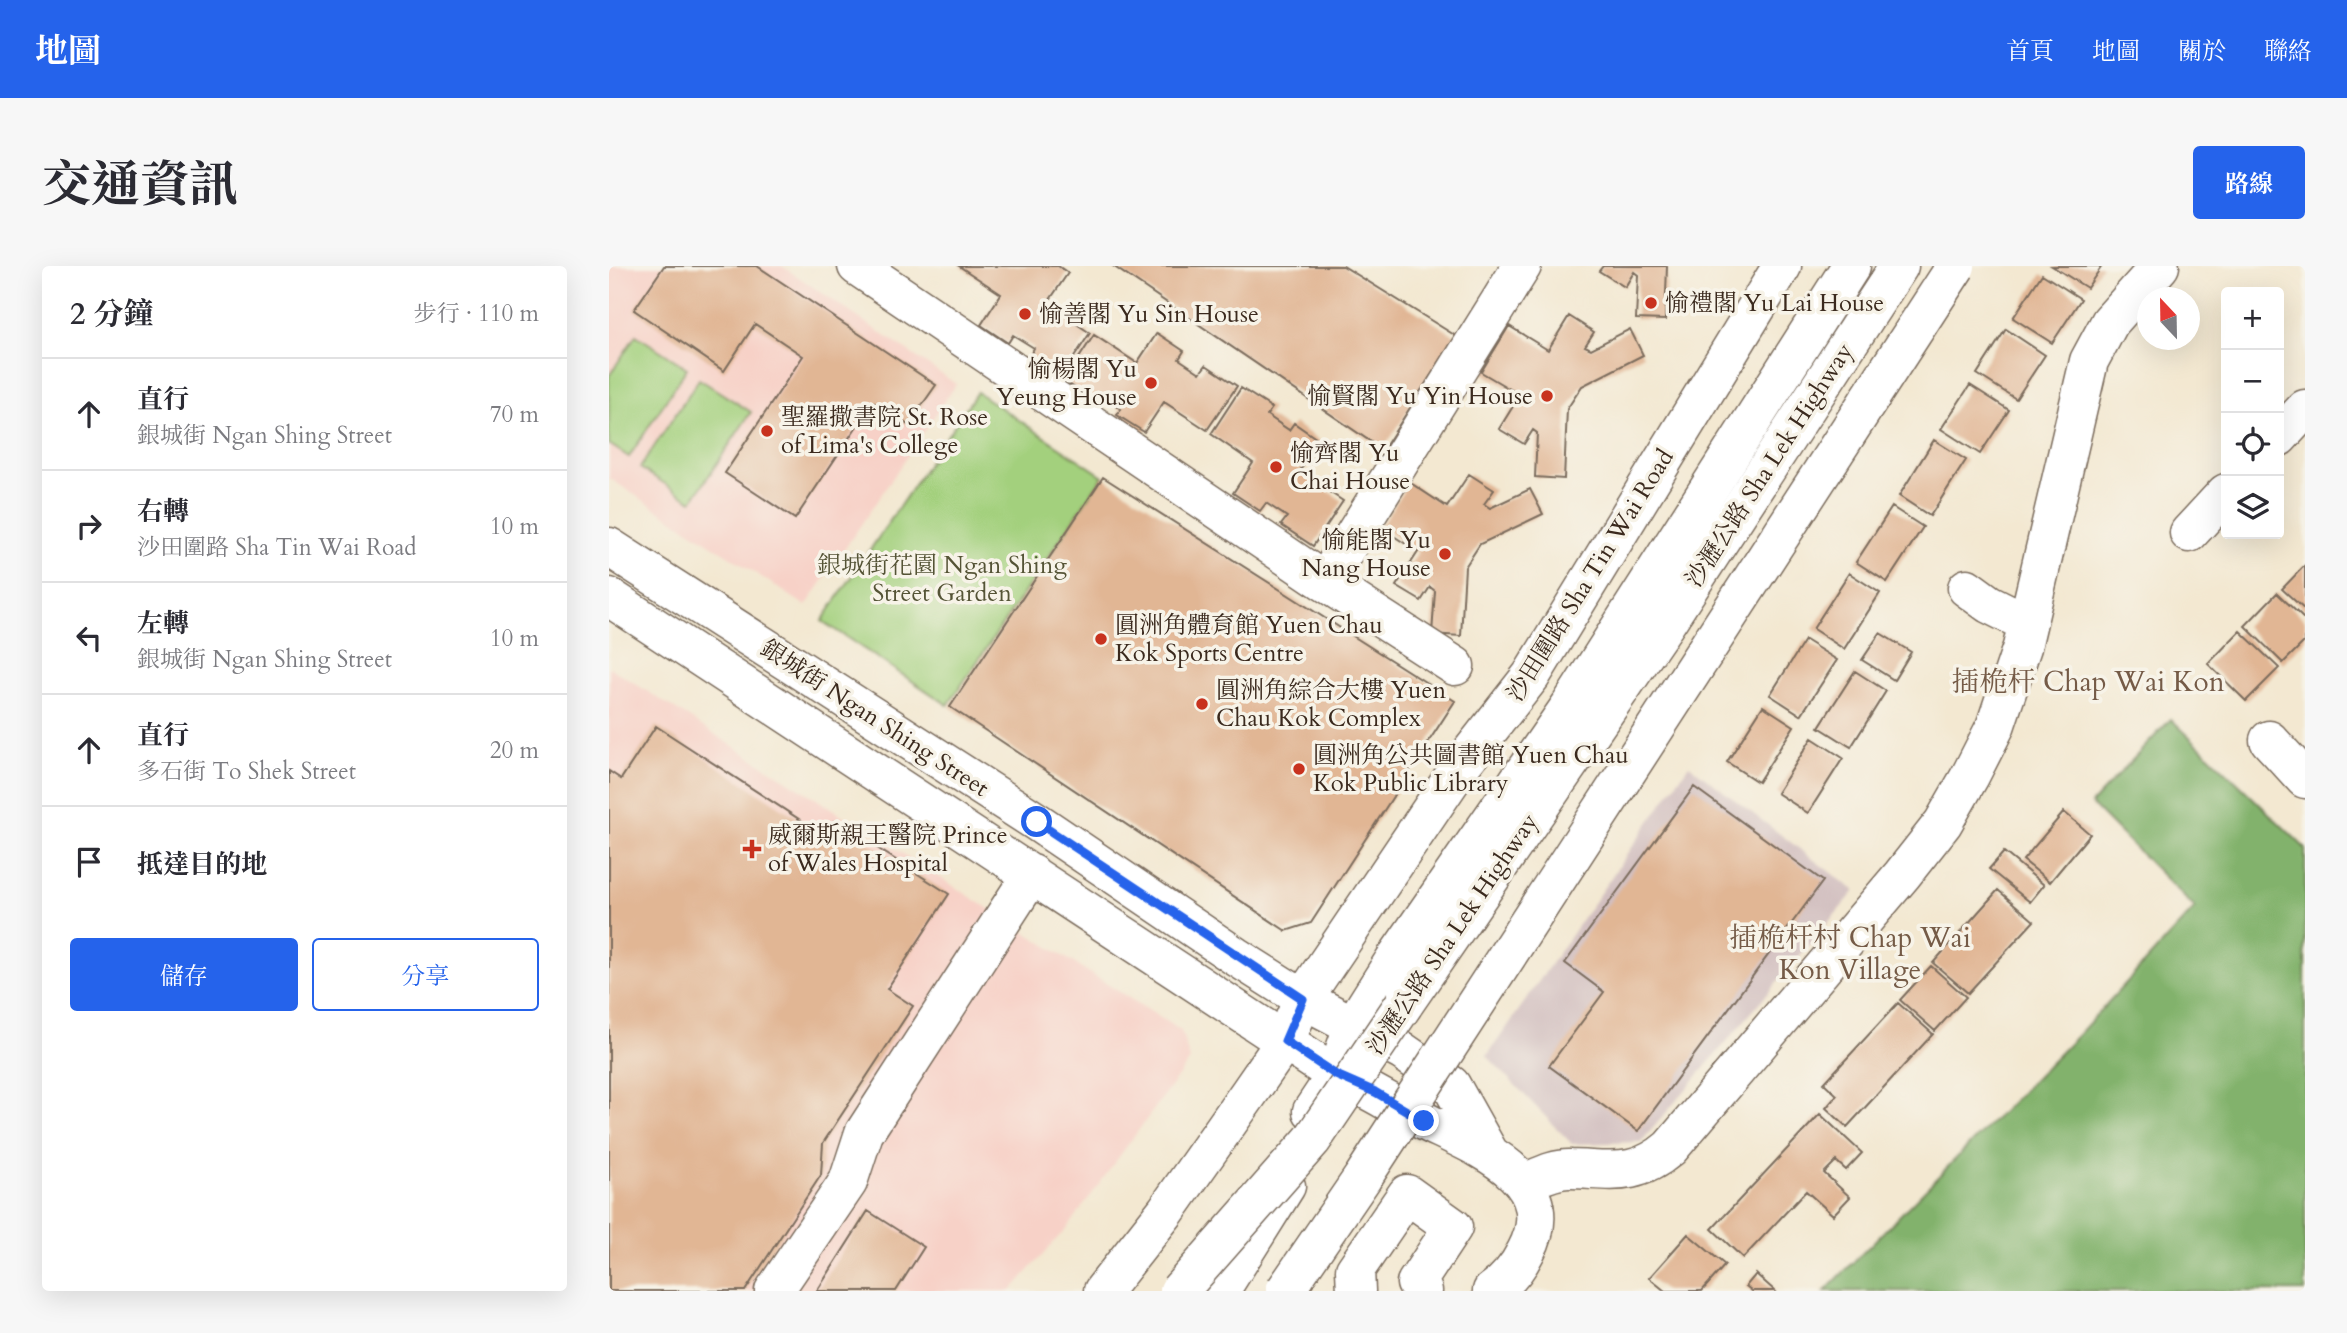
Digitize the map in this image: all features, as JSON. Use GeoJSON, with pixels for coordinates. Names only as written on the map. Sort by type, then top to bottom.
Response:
{"type":"FeatureCollection","features":[{"type":"Feature","properties":{"kind":"main road"},"geometry":{"type":"LineString","coordinates":[[857,266],[1325,582],[1455,666]]}},
{"type":"Feature","properties":{"kind":"main road"},"geometry":{"type":"LineString","coordinates":[[1325,582],[1437,384],[1472,346],[1522,266]]}},
{"type":"Feature","properties":{"kind":"main road","name":"沙田圍路 Sha Tin Wai Road"},"geometry":{"type":"LineString","coordinates":[[1103,1291],[1173,1202],[1285,1041],[1303,999],[1462,764],[1531,676],[1781,266]]}},
{"type":"Feature","properties":{"kind":"main road","name":"沙田圍路 Sha Tin Wai Road"},"geometry":{"type":"LineString","coordinates":[[1187,1291],[1247,1209],[1336,1075],[1354,1024],[1395,959],[1570,706],[1851,266]]}},
{"type":"Feature","properties":{"kind":"main road","name":"沙瀝公路 Sha Lek Highway"},"geometry":{"type":"LineString","coordinates":[[1220,1291],[1312,1140],[1664,626],[1899,266]]}},
{"type":"Feature","properties":{"kind":"main road","name":"沙瀝公路 Sha Lek Highway"},"geometry":{"type":"LineString","coordinates":[[1285,1291],[1363,1177],[1956,266]]}},
{"type":"Feature","properties":{"kind":"main road"},"geometry":{"type":"LineString","coordinates":[[1524,1183],[1570,1168],[1604,1173],[1640,1167],[1662,1155],[1677,1141],[1943,822],[1995,727],[2027,623],[2089,360],[2111,322],[2161,266]]}},
{"type":"Feature","properties":{"kind":"main road"},"geometry":{"type":"LineString","coordinates":[[2284,432],[2305,409]]}},
{"type":"Feature","properties":{"kind":"main road"},"geometry":{"type":"LineString","coordinates":[[2189,533],[2221,498]]}},
{"type":"Feature","properties":{"kind":"main road","name":"銀城街 Ngan Shing Street"},"geometry":{"type":"LineString","coordinates":[[609,547],[1037,822],[1303,999],[1354,1024],[1451,1085],[1488,1151]]}},
{"type":"Feature","properties":{"kind":"main road"},"geometry":{"type":"LineString","coordinates":[[1967,588],[1989,604],[2027,623]]}},
{"type":"Feature","properties":{"kind":"main road","name":"銀城街 Ngan Shing Street"},"geometry":{"type":"LineString","coordinates":[[609,597],[1336,1075],[1375,1092],[1424,1121],[1488,1151]]}},
{"type":"Feature","properties":{"kind":"main road"},"geometry":{"type":"LineString","coordinates":[[2269,740],[2305,779]]}},
{"type":"Feature","properties":{"kind":"main road"},"geometry":{"type":"LineString","coordinates":[[774,1291],[848,1182],[864,1133],[1032,874]]}},
{"type":"Feature","properties":{"kind":"main road"},"geometry":{"type":"LineString","coordinates":[[1179,1291],[1312,1140]]}},
{"type":"Feature","properties":{"kind":"main road"},"geometry":{"type":"LineString","coordinates":[[1488,1151],[1524,1183],[1537,1210],[1534,1235],[1515,1268],[1503,1283],[1492,1291]]}},
{"type":"Feature","properties":{"kind":"main road"},"geometry":{"type":"LineString","coordinates":[[1356,1291],[1355,1270],[1407,1194],[1453,1227],[1414,1288]]}},
{"type":"Feature","properties":{"kind":"shaded area","name":"聖羅撒書院 St. Rose of Lima's College"},"geometry":{"type":"Polygon","coordinates":[[[609,266],[782,266],[956,384],[806,606],[609,478],[609,266]]]}},
{"type":"Feature","properties":{"kind":"shaded area","name":"威爾斯親王醫院 Prince of Wales Hospital"},"geometry":{"type":"Polygon","coordinates":[[[609,667],[1181,1031],[1190,1060],[1069,1225],[1011,1291],[609,1291],[609,667]]]}},
{"type":"Feature","properties":{"kind":"shaded area"},"geometry":{"type":"Polygon","coordinates":[[[1689,765],[1855,891],[1641,1142],[1572,1144],[1487,1056],[1689,765]]]}},
{"type":"Feature","properties":{"kind":"green space"},"geometry":{"type":"Polygon","coordinates":[[[636,335],[687,368],[629,457],[609,444],[609,376],[636,335]]]}},
{"type":"Feature","properties":{"kind":"green space"},"geometry":{"type":"Polygon","coordinates":[[[699,379],[751,412],[692,501],[640,468],[699,379]]]}},
{"type":"Feature","properties":{"kind":"green space","name":"銀城街花園 Ngan Shing Street Garden"},"geometry":{"type":"Polygon","coordinates":[[[977,392],[1103,476],[948,705],[822,621],[977,392]]]}},
{"type":"Feature","properties":{"kind":"green space"},"geometry":{"type":"Polygon","coordinates":[[[2171,719],[2305,848],[2305,1291],[1825,1291],[2079,1034],[2195,908],[2091,804],[2171,719]]]}},
{"type":"Feature","properties":{"kind":"building"},"geometry":{"type":"Polygon","coordinates":[[[664,266],[757,266],[936,385],[908,425],[873,402],[795,519],[725,473],[803,356],[755,324],[724,371],[634,310],[664,266]]]}},
{"type":"Feature","properties":{"kind":"building","name":"愉善閣 Yu Sin House"},"geometry":{"type":"Polygon","coordinates":[[[959,266],[1058,266],[1068,273],[1047,304],[1090,333],[1061,377],[1029,357],[1034,348],[1013,335],[1008,343],[981,325],[1001,294],[959,266]]]}},
{"type":"Feature","properties":{"kind":"building"},"geometry":{"type":"Polygon","coordinates":[[[1113,266],[1343,266],[1456,336],[1383,450],[1113,266]]]}},
{"type":"Feature","properties":{"kind":"building","name":"愉禮閣 Yu Lai House"},"geometry":{"type":"Polygon","coordinates":[[[1603,266],[1667,266],[1665,320],[1636,319],[1638,275],[1634,272],[1625,287],[1599,271],[1603,266]]]}},
{"type":"Feature","properties":{"kind":"building"},"geometry":{"type":"Polygon","coordinates":[[[2052,266],[2102,266],[2087,288],[2052,266]]]}},
{"type":"Feature","properties":{"kind":"building"},"geometry":{"type":"Polygon","coordinates":[[[2042,274],[2081,299],[2052,343],[2013,318],[2042,274]]]}},
{"type":"Feature","properties":{"kind":"building","name":"愉賢閣 Yu Yin House"},"geometry":{"type":"Polygon","coordinates":[[[1569,316],[1594,332],[1585,346],[1591,349],[1630,329],[1643,355],[1582,386],[1567,409],[1564,479],[1535,477],[1537,433],[1533,430],[1524,444],[1499,429],[1520,395],[1481,372],[1509,326],[1548,350],[1569,316]]]}},
{"type":"Feature","properties":{"kind":"building"},"geometry":{"type":"Polygon","coordinates":[[[2006,329],[2045,355],[2016,399],[1977,374],[2006,329]]]}},
{"type":"Feature","properties":{"kind":"building","name":"愉楊閣 Yu Yeung House"},"geometry":{"type":"Polygon","coordinates":[[[1157,333],[1184,351],[1179,359],[1200,373],[1206,365],[1237,386],[1207,430],[1164,402],[1144,432],[1117,415],[1121,409],[1098,395],[1094,400],[1064,381],[1094,335],[1137,363],[1157,333]]]}},
{"type":"Feature","properties":{"kind":"building"},"geometry":{"type":"Polygon","coordinates":[[[1970,385],[2009,410],[1980,454],[1941,429],[1970,385]]]}},
{"type":"Feature","properties":{"kind":"building","name":"愉齊閣 Yu Chai House"},"geometry":{"type":"Polygon","coordinates":[[[1241,388],[1272,408],[1267,415],[1289,430],[1294,423],[1320,441],[1299,472],[1343,501],[1313,546],[1281,525],[1287,517],[1266,503],[1260,511],[1233,493],[1253,463],[1211,434],[1241,388]]]}},
{"type":"Feature","properties":{"kind":"building"},"geometry":{"type":"Polygon","coordinates":[[[1934,440],[1966,460],[1930,516],[1899,496],[1934,440]]]}},
{"type":"Feature","properties":{"kind":"building","name":"愉能閣 Yu Nang House"},"geometry":{"type":"Polygon","coordinates":[[[1469,474],[1494,490],[1484,504],[1490,508],[1530,489],[1543,514],[1480,544],[1465,567],[1461,636],[1432,634],[1435,591],[1430,587],[1421,601],[1396,586],[1418,552],[1380,527],[1409,482],[1447,507],[1469,474]]]}},
{"type":"Feature","properties":{"kind":"building","name":"圓洲角綜合大樓 Yuen Chau Kok Complex"},"geometry":{"type":"Polygon","coordinates":[[[1103,477],[1455,701],[1311,923],[1286,931],[950,707],[1103,477]]]}},
{"type":"Feature","properties":{"kind":"building"},"geometry":{"type":"Polygon","coordinates":[[[1892,507],[1923,527],[1887,582],[1856,562],[1892,507]]]}},
{"type":"Feature","properties":{"kind":"building"},"geometry":{"type":"Polygon","coordinates":[[[2305,565],[2305,610],[2282,589],[2305,565]]]}},
{"type":"Feature","properties":{"kind":"building"},"geometry":{"type":"Polygon","coordinates":[[[1849,573],[1880,593],[1844,649],[1813,629],[1849,573]]]}},
{"type":"Feature","properties":{"kind":"building"},"geometry":{"type":"Polygon","coordinates":[[[2277,593],[2305,620],[2305,641],[2283,663],[2245,626],[2277,593]]]}},
{"type":"Feature","properties":{"kind":"building"},"geometry":{"type":"Polygon","coordinates":[[[2240,631],[2279,668],[2246,701],[2208,664],[2240,631]]]}},
{"type":"Feature","properties":{"kind":"building"},"geometry":{"type":"Polygon","coordinates":[[[1880,633],[1911,652],[1894,680],[1862,660],[1880,633]]]}},
{"type":"Feature","properties":{"kind":"building"},"geometry":{"type":"Polygon","coordinates":[[[1805,640],[1837,660],[1801,715],[1770,695],[1805,640]]]}},
{"type":"Feature","properties":{"kind":"building"},"geometry":{"type":"Polygon","coordinates":[[[1855,671],[1886,691],[1851,747],[1819,727],[1855,671]]]}},
{"type":"Feature","properties":{"kind":"building"},"geometry":{"type":"Polygon","coordinates":[[[1763,706],[1794,726],[1758,782],[1727,762],[1763,706]]]}},
{"type":"Feature","properties":{"kind":"building"},"geometry":{"type":"Polygon","coordinates":[[[656,726],[825,836],[835,821],[949,894],[887,989],[913,1006],[823,1143],[821,1175],[745,1291],[609,1291],[609,771],[621,779],[656,726]]]}},
{"type":"Feature","properties":{"kind":"building"},"geometry":{"type":"Polygon","coordinates":[[[1812,738],[1843,758],[1808,813],[1777,793],[1812,738]]]}},
{"type":"Feature","properties":{"kind":"building"},"geometry":{"type":"Polygon","coordinates":[[[1694,787],[1823,881],[1638,1131],[1549,1066],[1604,992],[1565,963],[1694,787]]]}},
{"type":"Feature","properties":{"kind":"building"},"geometry":{"type":"Polygon","coordinates":[[[2064,812],[2090,834],[2050,882],[2023,860],[2064,812]]]}},
{"type":"Feature","properties":{"kind":"building"},"geometry":{"type":"Polygon","coordinates":[[[2004,852],[2044,885],[2030,902],[1989,869],[2004,852]]]}},
{"type":"Feature","properties":{"kind":"building"},"geometry":{"type":"Polygon","coordinates":[[[1998,890],[2034,921],[1968,993],[1933,963],[1998,890]]]}},
{"type":"Feature","properties":{"kind":"building"},"geometry":{"type":"Polygon","coordinates":[[[1931,966],[1966,997],[1935,1031],[1900,1000],[1931,966]]]}},
{"type":"Feature","properties":{"kind":"building"},"geometry":{"type":"Polygon","coordinates":[[[1898,1003],[1933,1034],[1847,1127],[1826,1108],[1837,1095],[1824,1083],[1898,1003]]]}},
{"type":"Feature","properties":{"kind":"building"},"geometry":{"type":"Polygon","coordinates":[[[1820,1114],[1862,1153],[1846,1170],[1836,1161],[1824,1173],[1850,1197],[1833,1215],[1806,1191],[1743,1258],[1712,1229],[1820,1114]]]}},
{"type":"Feature","properties":{"kind":"building"},"geometry":{"type":"Polygon","coordinates":[[[868,1211],[924,1247],[896,1291],[817,1291],[868,1211]]]}},
{"type":"Feature","properties":{"kind":"building"},"geometry":{"type":"Polygon","coordinates":[[[1688,1234],[1725,1265],[1702,1291],[1665,1291],[1649,1278],[1688,1234]]]}},
{"type":"Feature","properties":{"kind":"building"},"geometry":{"type":"Polygon","coordinates":[[[1756,1274],[1775,1291],[1752,1291],[1746,1286],[1756,1274]]]}},
{"type":"Feature","properties":{"kind":"place","name":"愉禮閣 Yu Lai House"},"geometry":{"type":"Point","coordinates":[1651,303]}},
{"type":"Feature","properties":{"kind":"place","name":"愉善閣 Yu Sin House"},"geometry":{"type":"Point","coordinates":[1025,314]}},
{"type":"Feature","properties":{"kind":"place","name":"愉楊閣 Yu Yeung House"},"geometry":{"type":"Point","coordinates":[1151,383]}},
{"type":"Feature","properties":{"kind":"place","name":"愉賢閣 Yu Yin House"},"geometry":{"type":"Point","coordinates":[1547,396]}},
{"type":"Feature","properties":{"kind":"place","name":"聖羅撒書院 St. Rose of Lima's College"},"geometry":{"type":"Point","coordinates":[767,431]}},
{"type":"Feature","properties":{"kind":"place","name":"愉齊閣 Yu Chai House"},"geometry":{"type":"Point","coordinates":[1276,467]}},
{"type":"Feature","properties":{"kind":"place","name":"愉能閣 Yu Nang House"},"geometry":{"type":"Point","coordinates":[1445,554]}},
{"type":"Feature","properties":{"kind":"place","name":"圓洲角體育館 Yuen Chau Kok Sports Centre"},"geometry":{"type":"Point","coordinates":[1101,639]}},
{"type":"Feature","properties":{"kind":"place","name":"圓洲角綜合大樓 Yuen Chau Kok Complex"},"geometry":{"type":"Point","coordinates":[1202,704]}},
{"type":"Feature","properties":{"kind":"place","name":"圓洲角公共圖書館 Yuen Chau Kok Public Library"},"geometry":{"type":"Point","coordinates":[1299,769]}},
{"type":"Feature","properties":{"kind":"place","name":"威爾斯親王醫院 Prince of Wales Hospital"},"geometry":{"type":"Point","coordinates":[752,849]}},
{"type":"Feature","properties":{"kind":"district","name":"插桅杆 Chap Wai Kon"},"geometry":{"type":"Point","coordinates":[2088,681]}},
{"type":"Feature","properties":{"kind":"district","name":"插桅杆村 Chap Wai Kon Village"},"geometry":{"type":"Point","coordinates":[1850,953]}},
{"type":"Feature","properties":{"kind":"route"},"geometry":{"type":"LineString","coordinates":[[1037,822],[1303,999],[1285,1041],[1336,1075],[1375,1092],[1424,1121]]}}]}
